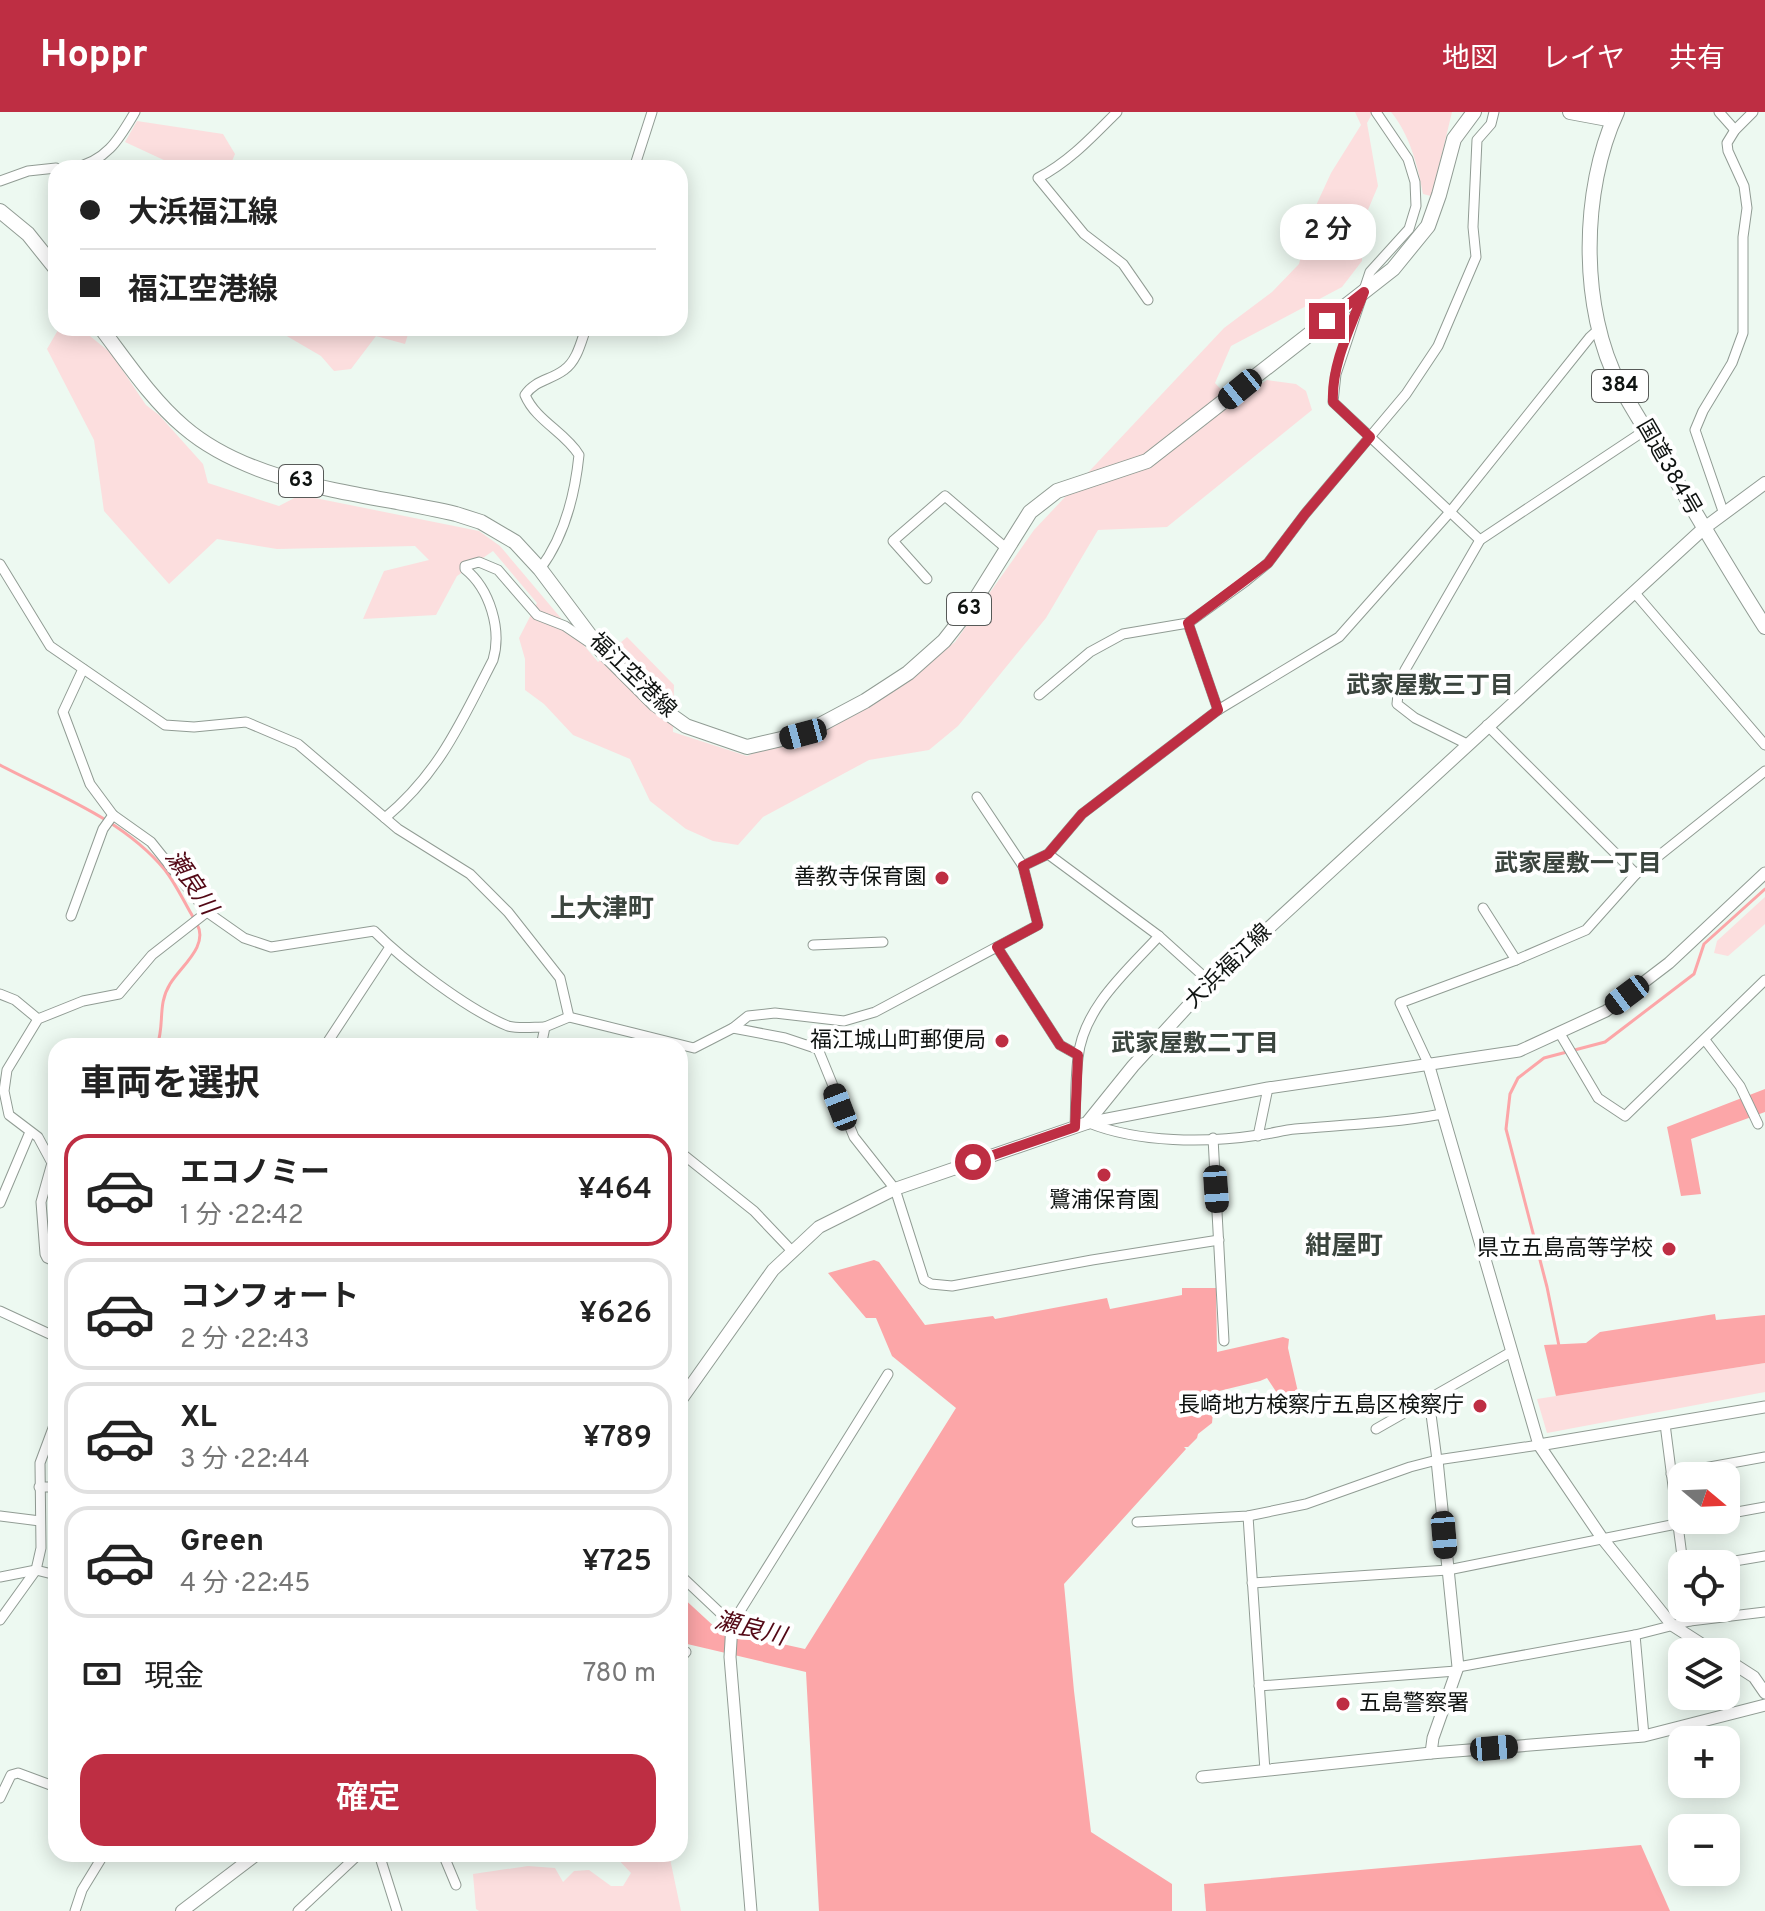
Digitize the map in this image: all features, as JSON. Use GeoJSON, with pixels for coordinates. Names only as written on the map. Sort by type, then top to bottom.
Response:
{"type":"FeatureCollection","features":[{"type":"Feature","properties":{"kind":"main road","name":"福江空港線"},"geometry":{"type":"LineString","coordinates":[[108,336],[180,425],[224,455],[294,479],[427,507],[481,522],[515,542],[540,569],[600,649],[655,704],[686,726],[747,747],[803,734],[865,701],[908,673],[944,641],[970,608],[1030,512],[1057,491],[1147,461],[1393,269],[1428,226],[1454,139],[1474,112]]}},
{"type":"Feature","properties":{"kind":"main road"},"geometry":{"type":"LineString","coordinates":[[1570,112],[1615,116]]}},
{"type":"Feature","properties":{"kind":"main road","name":"国道384号"},"geometry":{"type":"LineString","coordinates":[[1615,116],[1600,161],[1590,220],[1592,283],[1600,328],[1618,383],[1703,529],[1765,627]]}},
{"type":"Feature","properties":{"kind":"main road"},"geometry":{"type":"LineString","coordinates":[[0,211],[28,234],[48,259]]}},
{"type":"Feature","properties":{"kind":"main road","name":"大浜福江線"},"geometry":{"type":"LineString","coordinates":[[1081,1125],[1210,982],[1703,529],[1765,483]]}},
{"type":"Feature","properties":{"kind":"main road"},"geometry":{"type":"LineString","coordinates":[[688,1390],[773,1270],[819,1227],[895,1189],[1081,1125]]}},
{"type":"Feature","properties":{"kind":"main road"},"geometry":{"type":"LineString","coordinates":[[182,1911],[246,1862]]}},
{"type":"Feature","properties":{"kind":"street"},"geometry":{"type":"LineString","coordinates":[[96,160],[113,148],[135,112]]}},
{"type":"Feature","properties":{"kind":"street"},"geometry":{"type":"LineString","coordinates":[[637,160],[652,112]]}},
{"type":"Feature","properties":{"kind":"street"},"geometry":{"type":"LineString","coordinates":[[1117,112],[1085,145],[1056,169],[1038,178],[1084,234],[1123,264],[1148,300]]}},
{"type":"Feature","properties":{"kind":"street"},"geometry":{"type":"LineString","coordinates":[[1376,112],[1408,159],[1415,182],[1416,206],[1409,229],[1370,272],[1347,336],[1333,402],[1480,540]]}},
{"type":"Feature","properties":{"kind":"street"},"geometry":{"type":"LineString","coordinates":[[1039,695],[1090,652],[1123,634],[1188,623],[1268,563],[1406,394],[1438,346],[1476,257],[1473,227],[1477,140],[1491,124],[1494,112]]}},
{"type":"Feature","properties":{"kind":"street"},"geometry":{"type":"LineString","coordinates":[[1719,112],[1735,130]]}},
{"type":"Feature","properties":{"kind":"street"},"geometry":{"type":"LineString","coordinates":[[1724,514],[1695,430],[1732,363],[1743,333],[1743,237],[1747,208],[1744,186],[1727,143],[1753,112]]}},
{"type":"Feature","properties":{"kind":"street"},"geometry":{"type":"LineString","coordinates":[[0,181],[28,171],[48,169]]}},
{"type":"Feature","properties":{"kind":"street"},"geometry":{"type":"LineString","coordinates":[[1023,866],[1048,854],[1082,814],[1218,710],[1339,637],[1450,512],[1600,328]]}},
{"type":"Feature","properties":{"kind":"street"},"geometry":{"type":"LineString","coordinates":[[540,569],[566,522],[579,455],[544,421],[525,395],[535,384],[566,369],[583,336]]}},
{"type":"Feature","properties":{"kind":"street"},"geometry":{"type":"LineString","coordinates":[[1467,744],[1415,718],[1397,704],[1399,685],[1405,670],[1480,540],[1647,429]]}},
{"type":"Feature","properties":{"kind":"street"},"geometry":{"type":"LineString","coordinates":[[927,579],[893,541],[945,496],[1007,549]]}},
{"type":"Feature","properties":{"kind":"street"},"geometry":{"type":"LineString","coordinates":[[385,818],[411,796],[436,766],[493,660],[498,642],[487,596],[478,580],[465,569],[468,563],[479,562],[498,570],[537,615],[565,626],[600,649]]}},
{"type":"Feature","properties":{"kind":"street"},"geometry":{"type":"LineString","coordinates":[[0,564],[50,646],[165,725],[194,727],[246,722],[298,744],[398,829],[470,874],[508,912],[560,978],[569,1017]]}},
{"type":"Feature","properties":{"kind":"street"},"geometry":{"type":"LineString","coordinates":[[1634,592],[1765,745]]}},
{"type":"Feature","properties":{"kind":"street"},"geometry":{"type":"LineString","coordinates":[[1188,623],[1218,710]]}},
{"type":"Feature","properties":{"kind":"street"},"geometry":{"type":"LineString","coordinates":[[83,669],[63,712],[90,784],[113,815],[151,842],[207,912],[244,938],[271,947],[374,931],[390,947],[457,997],[510,1027],[545,1027],[569,1017],[654,1038]]}},
{"type":"Feature","properties":{"kind":"street"},"geometry":{"type":"LineString","coordinates":[[1487,725],[1636,874]]}},
{"type":"Feature","properties":{"kind":"street"},"geometry":{"type":"LineString","coordinates":[[1692,1638],[1672,1625],[1602,1538],[1539,1445],[1428,1063],[1400,1003],[1586,930],[1636,874],[1765,771]]}},
{"type":"Feature","properties":{"kind":"street"},"geometry":{"type":"LineString","coordinates":[[688,1047],[694,1048],[733,1028],[748,1016],[775,1013],[844,1021],[875,1012],[1038,925],[1023,866],[977,797]]}},
{"type":"Feature","properties":{"kind":"street"},"geometry":{"type":"LineString","coordinates":[[71,916],[98,841],[113,815]]}},
{"type":"Feature","properties":{"kind":"street"},"geometry":{"type":"LineString","coordinates":[[1048,854],[1159,936],[1210,982]]}},
{"type":"Feature","properties":{"kind":"street"},"geometry":{"type":"LineString","coordinates":[[1081,1125],[1268,1088],[1519,1051],[1606,1011],[1669,963],[1765,873]]}},
{"type":"Feature","properties":{"kind":"street"},"geometry":{"type":"LineString","coordinates":[[1483,908],[1516,960]]}},
{"type":"Feature","properties":{"kind":"street"},"geometry":{"type":"LineString","coordinates":[[48,1153],[38,1137],[9,1115],[4,1091],[9,1063],[38,1019],[83,1001],[119,994],[152,955],[207,912]]}},
{"type":"Feature","properties":{"kind":"street"},"geometry":{"type":"LineString","coordinates":[[1081,1125],[1078,1055],[1090,1020],[1105,995],[1159,936]]}},
{"type":"Feature","properties":{"kind":"street"},"geometry":{"type":"LineString","coordinates":[[813,945],[883,942]]}},
{"type":"Feature","properties":{"kind":"street"},"geometry":{"type":"LineString","coordinates":[[330,1038],[390,947]]}},
{"type":"Feature","properties":{"kind":"street"},"geometry":{"type":"LineString","coordinates":[[997,947],[1060,1045],[1078,1055]]}},
{"type":"Feature","properties":{"kind":"street"},"geometry":{"type":"LineString","coordinates":[[1559,1032],[1598,1098],[1625,1116],[1765,980]]}},
{"type":"Feature","properties":{"kind":"street"},"geometry":{"type":"LineString","coordinates":[[0,994],[15,1000],[38,1019]]}},
{"type":"Feature","properties":{"kind":"street"},"geometry":{"type":"LineString","coordinates":[[543,1038],[545,1027]]}},
{"type":"Feature","properties":{"kind":"street"},"geometry":{"type":"LineString","coordinates":[[733,1028],[785,1038],[818,1049],[854,1137],[895,1189],[924,1280],[931,1284],[952,1286],[1219,1240]]}},
{"type":"Feature","properties":{"kind":"street"},"geometry":{"type":"LineString","coordinates":[[1705,1040],[1740,1086],[1758,1124]]}},
{"type":"Feature","properties":{"kind":"street"},"geometry":{"type":"LineString","coordinates":[[1258,1136],[1268,1088]]}},
{"type":"Feature","properties":{"kind":"street"},"geometry":{"type":"LineString","coordinates":[[1081,1125],[1146,1138],[1213,1138],[1258,1136],[1286,1130],[1417,1119],[1442,1114]]}},
{"type":"Feature","properties":{"kind":"street"},"geometry":{"type":"LineString","coordinates":[[0,1203],[30,1132]]}},
{"type":"Feature","properties":{"kind":"street"},"geometry":{"type":"LineString","coordinates":[[1213,1138],[1224,1341]]}},
{"type":"Feature","properties":{"kind":"street"},"geometry":{"type":"LineString","coordinates":[[688,1158],[754,1211],[792,1251]]}},
{"type":"Feature","properties":{"kind":"street"},"geometry":{"type":"LineString","coordinates":[[48,1181],[41,1202],[45,1254],[48,1258]]}},
{"type":"Feature","properties":{"kind":"street"},"geometry":{"type":"LineString","coordinates":[[0,1311],[48,1333]]}},
{"type":"Feature","properties":{"kind":"street"},"geometry":{"type":"LineString","coordinates":[[1376,1429],[1511,1352]]}},
{"type":"Feature","properties":{"kind":"street"},"geometry":{"type":"LineString","coordinates":[[751,1911],[730,1657],[732,1624],[888,1374]]}},
{"type":"Feature","properties":{"kind":"street"},"geometry":{"type":"LineString","coordinates":[[1429,1399],[1457,1669],[1433,1738],[1431,1753]]}},
{"type":"Feature","properties":{"kind":"street"},"geometry":{"type":"LineString","coordinates":[[1137,1522],[1248,1516],[1306,1504],[1437,1460],[1765,1407]]}},
{"type":"Feature","properties":{"kind":"street"},"geometry":{"type":"LineString","coordinates":[[1665,1424],[1670,1462]]}},
{"type":"Feature","properties":{"kind":"street"},"geometry":{"type":"LineString","coordinates":[[0,1620],[36,1570],[41,1548],[40,1463],[48,1442]]}},
{"type":"Feature","properties":{"kind":"street"},"geometry":{"type":"LineString","coordinates":[[1737,1462],[1765,1457]]}},
{"type":"Feature","properties":{"kind":"street"},"geometry":{"type":"LineString","coordinates":[[39,1487],[48,1487]]}},
{"type":"Feature","properties":{"kind":"street"},"geometry":{"type":"LineString","coordinates":[[1740,1511],[1765,1507]]}},
{"type":"Feature","properties":{"kind":"street"},"geometry":{"type":"LineString","coordinates":[[0,1516],[40,1521]]}},
{"type":"Feature","properties":{"kind":"street"},"geometry":{"type":"LineString","coordinates":[[1248,1516],[1265,1771]]}},
{"type":"Feature","properties":{"kind":"street"},"geometry":{"type":"LineString","coordinates":[[1252,1583],[1448,1570],[1668,1526]]}},
{"type":"Feature","properties":{"kind":"street"},"geometry":{"type":"LineString","coordinates":[[1740,1560],[1765,1556]]}},
{"type":"Feature","properties":{"kind":"street"},"geometry":{"type":"LineString","coordinates":[[0,1577],[36,1570],[48,1573]]}},
{"type":"Feature","properties":{"kind":"street"},"geometry":{"type":"LineString","coordinates":[[688,1583],[732,1624]]}},
{"type":"Feature","properties":{"kind":"street"},"geometry":{"type":"LineString","coordinates":[[1740,1615],[1765,1612]]}},
{"type":"Feature","properties":{"kind":"street"},"geometry":{"type":"LineString","coordinates":[[1259,1686],[1457,1669],[1635,1635],[1686,1622]]}},
{"type":"Feature","properties":{"kind":"street"},"geometry":{"type":"LineString","coordinates":[[1635,1635],[1644,1736]]}},
{"type":"Feature","properties":{"kind":"street"},"geometry":{"type":"LineString","coordinates":[[1740,1668],[1754,1677],[1765,1693]]}},
{"type":"Feature","properties":{"kind":"street"},"geometry":{"type":"LineString","coordinates":[[1202,1777],[1431,1753],[1644,1736],[1765,1705]]}},
{"type":"Feature","properties":{"kind":"street"},"geometry":{"type":"LineString","coordinates":[[0,1798],[11,1775],[18,1773],[48,1784]]}},
{"type":"Feature","properties":{"kind":"street"},"geometry":{"type":"LineString","coordinates":[[75,1911],[82,1890],[99,1862]]}},
{"type":"Feature","properties":{"kind":"street"},"geometry":{"type":"LineString","coordinates":[[298,1911],[350,1862]]}},
{"type":"Feature","properties":{"kind":"street"},"geometry":{"type":"LineString","coordinates":[[382,1862],[397,1911]]}},
{"type":"Feature","properties":{"kind":"street"},"geometry":{"type":"LineString","coordinates":[[446,1862],[456,1885]]}},
{"type":"Feature","properties":{"kind":"shaded area"},"geometry":{"type":"Polygon","coordinates":[[[1355,112],[1373,112],[1367,123],[1378,186],[1362,224],[1362,261],[1342,287],[1231,346],[1215,383],[1233,402],[1267,380],[1296,384],[1306,391],[1312,410],[1167,527],[1098,530],[1046,618],[958,726],[929,750],[869,760],[763,817],[738,845],[713,841],[686,829],[650,801],[630,759],[573,735],[544,704],[525,690],[525,659],[519,638],[537,603],[493,551],[457,576],[436,615],[363,619],[384,571],[429,560],[415,546],[277,549],[217,539],[169,584],[104,511],[94,440],[47,349],[55,336],[90,336],[111,353],[146,405],[159,415],[203,464],[208,483],[279,506],[300,495],[479,531],[500,546],[598,662],[627,637],[674,685],[673,732],[747,756],[883,698],[955,642],[1034,530],[1224,328],[1272,292],[1299,264],[1313,212],[1331,173],[1361,125],[1355,112]]]}},
{"type":"Feature","properties":{"kind":"shaded area"},"geometry":{"type":"Polygon","coordinates":[[[1391,112],[1452,112],[1435,197],[1423,194],[1412,150],[1391,112]]]}},
{"type":"Feature","properties":{"kind":"shaded area"},"geometry":{"type":"Polygon","coordinates":[[[137,121],[223,134],[235,154],[232,160],[164,160],[125,142],[137,121]]]}},
{"type":"Feature","properties":{"kind":"shaded area"},"geometry":{"type":"Polygon","coordinates":[[[287,336],[376,336],[351,369],[334,371],[321,356],[287,336]]]}},
{"type":"Feature","properties":{"kind":"shaded area"},"geometry":{"type":"Polygon","coordinates":[[[376,336],[408,336],[405,344],[376,336]]]}},
{"type":"Feature","properties":{"kind":"shaded area"},"geometry":{"type":"Polygon","coordinates":[[[1765,897],[1765,924],[1728,956],[1714,953],[1717,941],[1765,897]]]}},
{"type":"Feature","properties":{"kind":"shaded area"},"geometry":{"type":"Polygon","coordinates":[[[1765,1089],[1765,1112],[1691,1139],[1701,1194],[1681,1196],[1667,1127],[1765,1089]]]}},
{"type":"Feature","properties":{"kind":"shaded area"},"geometry":{"type":"Polygon","coordinates":[[[874,1260],[879,1262],[925,1325],[993,1316],[995,1319],[1107,1298],[1110,1309],[1182,1295],[1182,1288],[1216,1288],[1217,1352],[1283,1337],[1289,1339],[1288,1348],[1298,1392],[1281,1399],[1267,1378],[1215,1392],[1212,1423],[1188,1447],[1184,1447],[1186,1449],[1064,1584],[1091,1832],[1172,1884],[1172,1911],[819,1911],[806,1672],[688,1644],[688,1602],[718,1630],[805,1649],[956,1408],[892,1356],[876,1318],[866,1318],[828,1273],[874,1260]]]}},
{"type":"Feature","properties":{"kind":"shaded area"},"geometry":{"type":"Polygon","coordinates":[[[1715,1314],[1716,1320],[1765,1315],[1765,1363],[1556,1396],[1544,1345],[1586,1343],[1600,1332],[1715,1314]]]}},
{"type":"Feature","properties":{"kind":"shaded area"},"geometry":{"type":"Polygon","coordinates":[[[1765,1363],[1765,1392],[1547,1433],[1537,1399],[1765,1363]]]}},
{"type":"Feature","properties":{"kind":"shaded area"},"geometry":{"type":"Polygon","coordinates":[[[1641,1845],[1670,1911],[1206,1911],[1204,1884],[1641,1845]]]}},
{"type":"Feature","properties":{"kind":"shaded area"},"geometry":{"type":"Polygon","coordinates":[[[621,1862],[671,1862],[681,1911],[476,1909],[473,1874],[528,1866],[555,1868],[563,1882],[574,1871],[589,1870],[611,1886],[623,1886],[631,1873],[621,1862]]]}},
{"type":"Feature","properties":{"kind":"waterway","name":"瀬良川"},"geometry":{"type":"LineString","coordinates":[[0,765],[88,810],[130,836],[165,870],[193,917]]}},
{"type":"Feature","properties":{"kind":"waterway"},"geometry":{"type":"LineString","coordinates":[[1559,1346],[1506,1129],[1510,1094],[1518,1078],[1544,1058],[1605,1042],[1694,974],[1704,944],[1765,889]]}},
{"type":"Feature","properties":{"kind":"waterway","name":"瀬良川"},"geometry":{"type":"LineString","coordinates":[[159,1038],[166,992],[197,948],[200,932],[197,924]]}},
{"type":"Feature","properties":{"kind":"place","name":"善教寺保育園"},"geometry":{"type":"Point","coordinates":[942,878]}},
{"type":"Feature","properties":{"kind":"place","name":"福江城山町郵便局"},"geometry":{"type":"Point","coordinates":[1002,1041]}},
{"type":"Feature","properties":{"kind":"place","name":"鷺浦保育園"},"geometry":{"type":"Point","coordinates":[1104,1175]}},
{"type":"Feature","properties":{"kind":"place","name":"県立五島高等学校"},"geometry":{"type":"Point","coordinates":[1669,1249]}},
{"type":"Feature","properties":{"kind":"place","name":"長崎地方検察庁五島区検察庁"},"geometry":{"type":"Point","coordinates":[1480,1406]}},
{"type":"Feature","properties":{"kind":"place","name":"五島警察署"},"geometry":{"type":"Point","coordinates":[1343,1704]}},
{"type":"Feature","properties":{"kind":"district","name":"武家屋敷三丁目"},"geometry":{"type":"Point","coordinates":[1430,687]}},
{"type":"Feature","properties":{"kind":"district","name":"武家屋敷一丁目"},"geometry":{"type":"Point","coordinates":[1578,865]}},
{"type":"Feature","properties":{"kind":"district","name":"上大津町"},"geometry":{"type":"Point","coordinates":[602,910]}},
{"type":"Feature","properties":{"kind":"district","name":"武家屋敷二丁目"},"geometry":{"type":"Point","coordinates":[1195,1045]}},
{"type":"Feature","properties":{"kind":"district","name":"紺屋町"},"geometry":{"type":"Point","coordinates":[1344,1247]}},
{"type":"Feature","properties":{"kind":"route"},"geometry":{"type":"LineString","coordinates":[[973,1162],[1075,1127],[1078,1055],[1060,1045],[997,947],[1038,925],[1023,866],[1048,854],[1082,814],[1218,710],[1188,623],[1268,563],[1370,437],[1333,402],[1336,374],[1364,292],[1327,321]]}}]}
